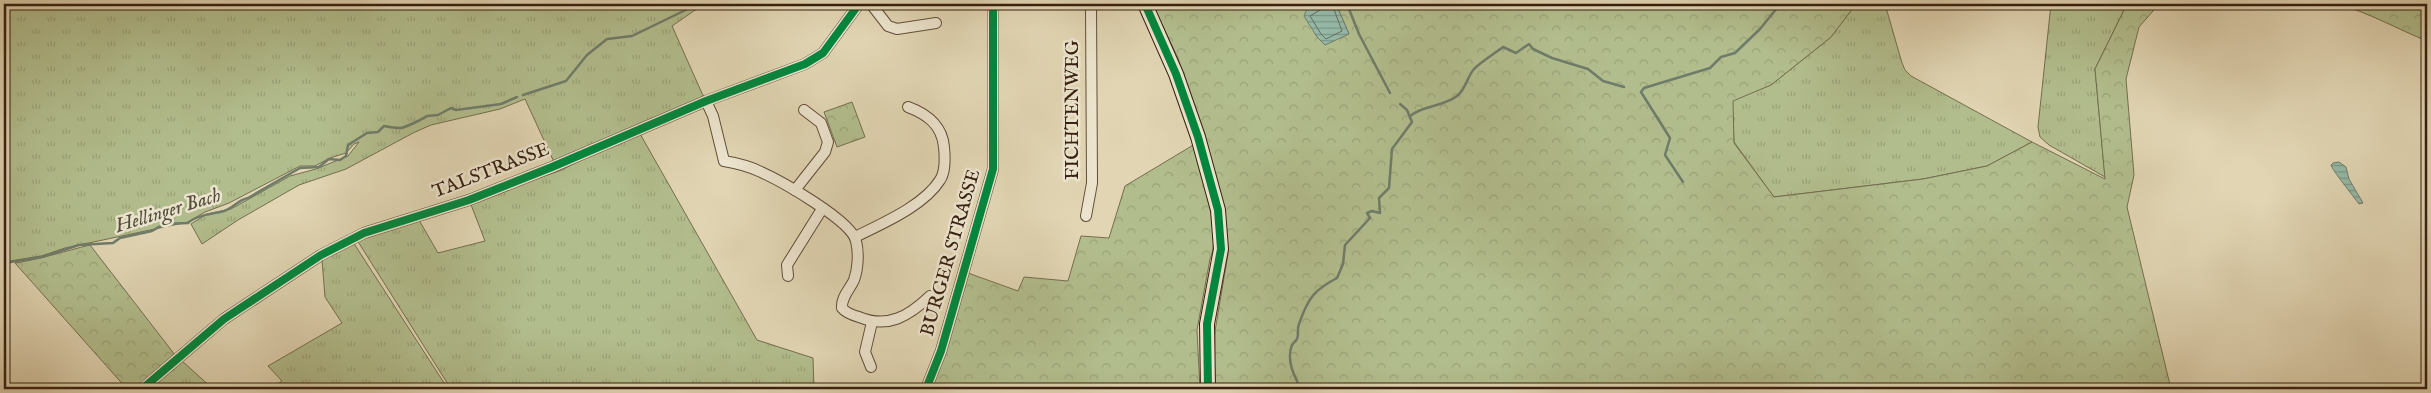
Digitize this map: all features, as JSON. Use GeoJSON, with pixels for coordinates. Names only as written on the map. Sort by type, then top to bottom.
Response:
{"type":"FeatureCollection","features":[{"type":"Feature","properties":{"kind":"street","name":"TALSTRASSE"},"geometry":{"type":"LineString","coordinates":[[142,389],[224,319],[321,255],[353,238],[469,200],[552,167],[706,101],[806,64],[823,53],[859,4]]}},
{"type":"Feature","properties":{"kind":"street"},"geometry":{"type":"LineString","coordinates":[[871,4],[888,26],[897,29],[936,23]]}},
{"type":"Feature","properties":{"kind":"street","name":"BURGER STRASSE"},"geometry":{"type":"LineString","coordinates":[[926,389],[941,351],[993,169],[993,4]]}},
{"type":"Feature","properties":{"kind":"street","name":"FICHTENWEG"},"geometry":{"type":"LineString","coordinates":[[1086,216],[1092,183],[1091,4]]}},
{"type":"Feature","properties":{"kind":"street"},"geometry":{"type":"LineString","coordinates":[[1145,4],[1176,74],[1201,146],[1218,210],[1221,249],[1207,324],[1208,389]]}},
{"type":"Feature","properties":{"kind":"street"},"geometry":{"type":"LineString","coordinates":[[706,101],[713,116],[724,161],[760,171],[795,190],[841,221],[855,238],[857,269],[854,280],[842,302],[842,308],[845,312],[872,322],[900,319],[930,296]]}},
{"type":"Feature","properties":{"kind":"street"},"geometry":{"type":"LineString","coordinates":[[855,238],[912,206],[940,180],[945,154],[939,129],[932,120],[908,107]]}},
{"type":"Feature","properties":{"kind":"street"},"geometry":{"type":"LineString","coordinates":[[795,190],[825,152],[828,142],[821,123],[804,110]]}},
{"type":"Feature","properties":{"kind":"street"},"geometry":{"type":"LineString","coordinates":[[788,276],[787,266],[822,209]]}},
{"type":"Feature","properties":{"kind":"street"},"geometry":{"type":"LineString","coordinates":[[871,367],[865,352],[872,322]]}},
{"type":"Feature","properties":{"kind":"street"},"geometry":{"type":"LineString","coordinates":[[4,384],[8,389]]}},
{"type":"Feature","properties":{"kind":"green space"},"geometry":{"type":"Polygon","coordinates":[[[4,4],[704,4],[672,26],[705,100],[554,162],[525,99],[500,109],[431,125],[413,133],[346,169],[299,185],[238,220],[202,244],[191,224],[207,214],[231,209],[290,176],[316,169],[348,156],[359,142],[354,144],[346,153],[330,158],[315,166],[300,166],[188,222],[65,248],[41,256],[4,262],[4,4]]]}},
{"type":"Feature","properties":{"kind":"green space"},"geometry":{"type":"Polygon","coordinates":[[[1152,4],[1324,4],[1307,9],[1349,34],[1336,4],[1856,4],[1831,37],[1771,85],[1733,101],[1734,143],[1774,197],[1923,179],[1987,166],[2032,142],[2105,179],[2095,69],[2127,4],[2159,4],[2139,27],[2126,79],[2134,175],[2127,207],[2171,389],[1214,389],[1215,331],[1228,254],[1223,209],[1203,134],[1178,58],[1152,4]]]}},
{"type":"Feature","properties":{"kind":"green space"},"geometry":{"type":"Polygon","coordinates":[[[1856,4],[1885,4],[1902,63],[1905,70],[1911,76],[2032,142],[1987,166],[1923,179],[1774,197],[1734,142],[1732,100],[1771,85],[1831,37],[1856,4]]]}},
{"type":"Feature","properties":{"kind":"green space"},"geometry":{"type":"Polygon","coordinates":[[[2051,4],[2127,4],[2095,69],[2105,177],[2049,145],[2040,137],[2038,127],[2051,4]]]}},
{"type":"Feature","properties":{"kind":"green space"},"geometry":{"type":"Polygon","coordinates":[[[2337,4],[2427,4],[2427,41],[2371,16],[2337,4]]]}},
{"type":"Feature","properties":{"kind":"green space"},"geometry":{"type":"Polygon","coordinates":[[[852,102],[865,137],[837,147],[824,112],[852,102]]]}},
{"type":"Feature","properties":{"kind":"green space"},"geometry":{"type":"Polygon","coordinates":[[[639,132],[757,340],[813,358],[814,389],[451,389],[357,240],[419,220],[438,253],[485,241],[470,202],[559,171],[639,132]]]}},
{"type":"Feature","properties":{"kind":"green space"},"geometry":{"type":"Polygon","coordinates":[[[1195,144],[1209,203],[1214,235],[1197,330],[1200,389],[930,389],[968,273],[1018,291],[1024,277],[1068,281],[1081,236],[1109,238],[1125,186],[1195,144]]]}},
{"type":"Feature","properties":{"kind":"green space"},"geometry":{"type":"Polygon","coordinates":[[[353,242],[448,389],[270,389],[282,381],[268,366],[342,323],[325,297],[322,260],[353,242]]]}},
{"type":"Feature","properties":{"kind":"green space"},"geometry":{"type":"Polygon","coordinates":[[[90,245],[175,355],[135,389],[127,389],[15,263],[90,245]]]}},
{"type":"Feature","properties":{"kind":"green space"},"geometry":{"type":"Polygon","coordinates":[[[181,360],[213,389],[147,389],[181,360]]]}},
{"type":"Feature","properties":{"kind":"water"},"geometry":{"type":"Polygon","coordinates":[[[1324,4],[1336,4],[1349,34],[1325,45],[1317,37],[1304,16],[1307,9],[1324,4]]]}},
{"type":"Feature","properties":{"kind":"water"},"geometry":{"type":"Polygon","coordinates":[[[2339,162],[2346,167],[2349,179],[2363,203],[2359,204],[2332,168],[2331,165],[2333,163],[2339,162]]]}},
{"type":"Feature","properties":{"kind":"waterway","name":"Hellinger Bach"},"geometry":{"type":"LineString","coordinates":[[523,95],[566,81],[587,55],[607,39],[632,36],[698,4]]}},
{"type":"Feature","properties":{"kind":"waterway"},"geometry":{"type":"LineString","coordinates":[[1347,4],[1359,34],[1390,93]]}},
{"type":"Feature","properties":{"kind":"waterway"},"geometry":{"type":"LineString","coordinates":[[1683,182],[1665,155],[1670,138],[1641,92],[1644,88],[1710,68],[1721,57],[1735,53],[1760,29],[1777,8],[1777,4]]}},
{"type":"Feature","properties":{"kind":"waterway"},"geometry":{"type":"LineString","coordinates":[[1410,116],[1415,112],[1446,102],[1457,96],[1474,69],[1503,47],[1516,53],[1529,44],[1533,49],[1552,58],[1588,69],[1603,81],[1624,87]]}},
{"type":"Feature","properties":{"kind":"waterway","name":"Hellinger Bach"},"geometry":{"type":"LineString","coordinates":[[4,263],[42,257],[79,245],[113,243],[120,238],[152,231],[164,224],[188,223],[200,216],[227,210],[241,200],[248,198],[300,168],[319,167],[329,159],[340,160],[346,156],[348,145],[367,133],[378,132],[384,126],[401,128],[427,116],[438,115],[451,108],[456,110],[501,104],[517,97]]}},
{"type":"Feature","properties":{"kind":"waterway"},"geometry":{"type":"LineString","coordinates":[[1301,389],[1290,362],[1290,351],[1298,337],[1298,326],[1309,301],[1317,291],[1337,278],[1343,264],[1345,245],[1370,218],[1367,213],[1372,211],[1380,213],[1379,198],[1389,188],[1392,149],[1412,122],[1407,110],[1400,104]]}},
{"type":"Feature","properties":{"kind":"cycle path"},"geometry":{"type":"LineString","coordinates":[[142,389],[224,319],[321,255],[364,233],[469,200],[552,167],[706,101],[805,64],[823,53],[859,4]]}},
{"type":"Feature","properties":{"kind":"cycle path"},"geometry":{"type":"LineString","coordinates":[[926,389],[941,351],[993,169],[993,4]]}},
{"type":"Feature","properties":{"kind":"cycle path"},"geometry":{"type":"LineString","coordinates":[[1145,4],[1176,74],[1198,137],[1218,210],[1221,249],[1207,324],[1208,389]]}}]}
